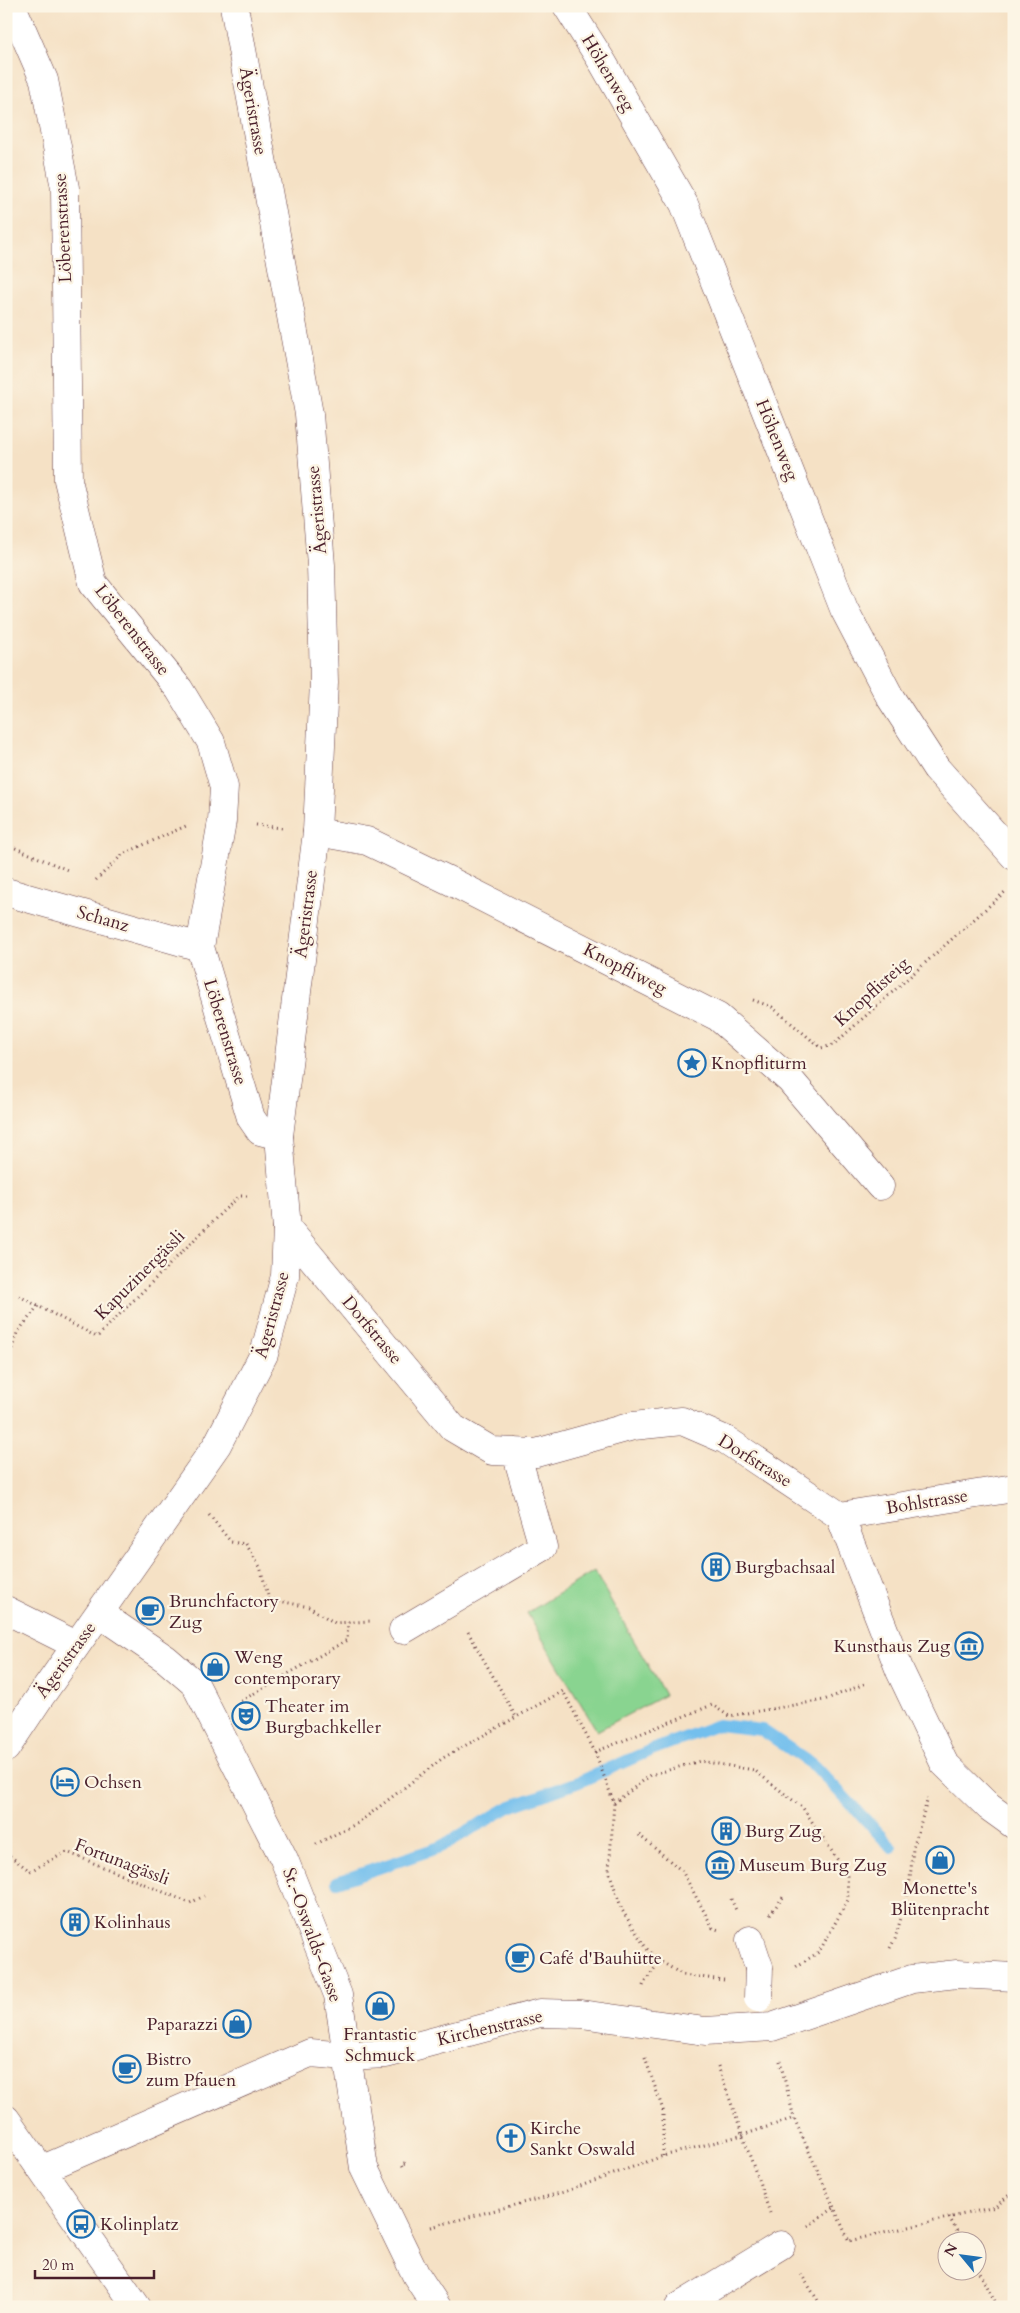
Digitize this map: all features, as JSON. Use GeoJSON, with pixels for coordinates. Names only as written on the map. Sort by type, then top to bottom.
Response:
{"type":"FeatureCollection","features":[{"type":"Feature","properties":{"kind":"street","name":"Löberenstrasse"},"geometry":{"type":"LineString","coordinates":[[12,6],[44,80],[65,188],[68,480],[93,583],[179,689],[211,742],[224,787],[222,821],[200,947],[251,1118],[260,1131],[279,1136]]}},
{"type":"Feature","properties":{"kind":"street","name":"Ägeristrasse"},"geometry":{"type":"LineString","coordinates":[[6,1748],[217,1445],[264,1354],[285,1276],[287,1228],[279,1136],[317,832],[324,682],[321,565],[309,414],[234,6]]}},
{"type":"Feature","properties":{"kind":"street","name":"Höhenweg"},"geometry":{"type":"LineString","coordinates":[[567,6],[603,63],[684,204],[844,609],[853,627],[890,697],[936,768],[1014,856]]}},
{"type":"Feature","properties":{"kind":"street","name":"Knopfliweg"},"geometry":{"type":"LineString","coordinates":[[317,832],[367,841],[718,1017],[790,1080],[880,1186]]}},
{"type":"Feature","properties":{"kind":"street","name":"Schanz"},"geometry":{"type":"LineString","coordinates":[[6,892],[200,947]]}},
{"type":"Feature","properties":{"kind":"street","name":"Dorfstrasse"},"geometry":{"type":"LineString","coordinates":[[287,1228],[453,1428],[492,1451],[536,1453],[633,1426],[682,1422],[726,1440],[840,1516]]}},
{"type":"Feature","properties":{"kind":"street"},"geometry":{"type":"LineString","coordinates":[[407,1628],[543,1547],[516,1452]]}},
{"type":"Feature","properties":{"kind":"street","name":"Bohlstrasse"},"geometry":{"type":"LineString","coordinates":[[840,1516],[1014,1488]]}},
{"type":"Feature","properties":{"kind":"street"},"geometry":{"type":"LineString","coordinates":[[840,1516],[900,1671],[944,1763],[989,1807],[1014,1825]]}},
{"type":"Feature","properties":{"kind":"street"},"geometry":{"type":"LineString","coordinates":[[6,1610],[76,1645]]}},
{"type":"Feature","properties":{"kind":"street","name":"St.-Oswalds-Gasse"},"geometry":{"type":"LineString","coordinates":[[100,1614],[166,1659],[195,1684],[284,1859],[338,1995],[364,2168],[416,2275],[437,2307]]}},
{"type":"Feature","properties":{"kind":"street"},"geometry":{"type":"LineString","coordinates":[[750,1940],[758,1967],[758,1998],[766,2027]]}},
{"type":"Feature","properties":{"kind":"street","name":"Kirchenstrasse"},"geometry":{"type":"LineString","coordinates":[[43,2169],[310,2053],[347,2056],[386,2054],[540,2014],[581,2014],[705,2031],[766,2027],[866,1996],[912,1979],[956,1974],[1014,1976]]}},
{"type":"Feature","properties":{"kind":"street"},"geometry":{"type":"LineString","coordinates":[[6,2118],[137,2307]]}},
{"type":"Feature","properties":{"kind":"street"},"geometry":{"type":"LineString","coordinates":[[679,2307],[782,2245]]}},
{"type":"Feature","properties":{"kind":"path"},"geometry":{"type":"LineString","coordinates":[[87,878],[95,882],[123,854],[195,822],[222,821],[317,832]]}},
{"type":"Feature","properties":{"kind":"path"},"geometry":{"type":"LineString","coordinates":[[6,844],[72,872]]}},
{"type":"Feature","properties":{"kind":"path","name":"Knopflisteig"},"geometry":{"type":"LineString","coordinates":[[746,997],[772,1007],[822,1048],[833,1045],[1007,890]]}},
{"type":"Feature","properties":{"kind":"path","name":"Kapuzinergässli"},"geometry":{"type":"LineString","coordinates":[[19,1296],[97,1337],[240,1196]]}},
{"type":"Feature","properties":{"kind":"path"},"geometry":{"type":"LineString","coordinates":[[6,1368],[16,1332],[38,1306]]}},
{"type":"Feature","properties":{"kind":"path"},"geometry":{"type":"LineString","coordinates":[[184,1495],[203,1507],[231,1542],[246,1544],[260,1568],[269,1599],[309,1606],[335,1623],[402,1618],[407,1628]]}},
{"type":"Feature","properties":{"kind":"path"},"geometry":{"type":"LineString","coordinates":[[451,1601],[516,1717]]}},
{"type":"Feature","properties":{"kind":"path"},"geometry":{"type":"LineString","coordinates":[[212,1717],[348,1640],[348,1622]]}},
{"type":"Feature","properties":{"kind":"path"},"geometry":{"type":"LineString","coordinates":[[595,1752],[712,1705],[729,1716],[778,1709],[824,1700],[900,1671]]}},
{"type":"Feature","properties":{"kind":"path"},"geometry":{"type":"LineString","coordinates":[[330,1837],[358,1824],[443,1758],[564,1691],[595,1752],[614,1803],[609,1871],[622,1910],[646,1948],[660,1961],[683,1975],[728,1981]]}},
{"type":"Feature","properties":{"kind":"path"},"geometry":{"type":"LineString","coordinates":[[614,1803],[651,1775],[700,1761],[754,1770],[803,1808],[847,1874],[848,1900],[819,1952],[790,1971]]}},
{"type":"Feature","properties":{"kind":"path"},"geometry":{"type":"LineString","coordinates":[[866,1996],[895,1939],[909,1889],[913,1849],[935,1776],[944,1763]]}},
{"type":"Feature","properties":{"kind":"path"},"geometry":{"type":"LineString","coordinates":[[640,1835],[682,1871],[713,1928],[750,1940],[784,1896]]}},
{"type":"Feature","properties":{"kind":"path","name":"Fortunagässli"},"geometry":{"type":"LineString","coordinates":[[6,1853],[30,1871],[67,1852],[190,1903],[204,1896]]}},
{"type":"Feature","properties":{"kind":"path"},"geometry":{"type":"LineString","coordinates":[[766,2027],[794,2118],[849,2240],[995,2207],[1014,2191]]}},
{"type":"Feature","properties":{"kind":"path"},"geometry":{"type":"LineString","coordinates":[[705,2031],[782,2245],[822,2307]]}},
{"type":"Feature","properties":{"kind":"path"},"geometry":{"type":"LineString","coordinates":[[642,2051],[664,2110],[663,2156]]}},
{"type":"Feature","properties":{"kind":"path"},"geometry":{"type":"LineString","coordinates":[[424,2229],[564,2192],[663,2156],[743,2136],[794,2118]]}},
{"type":"Feature","properties":{"kind":"path"},"geometry":{"type":"LineString","coordinates":[[399,2156],[405,2174]]}},
{"type":"Feature","properties":{"kind":"path"},"geometry":{"type":"LineString","coordinates":[[402,2164],[409,2162]]}},
{"type":"Feature","properties":{"kind":"path"},"geometry":{"type":"LineString","coordinates":[[949,2217],[956,2230]]}},
{"type":"Feature","properties":{"kind":"path"},"geometry":{"type":"LineString","coordinates":[[984,2280],[998,2307]]}},
{"type":"Feature","properties":{"kind":"green space"},"geometry":{"type":"Polygon","coordinates":[[[594,1571],[665,1695],[597,1731],[527,1613],[594,1571]]]}},
{"type":"Feature","properties":{"kind":"waterway"},"geometry":{"type":"LineString","coordinates":[[337,1882],[440,1847],[509,1807],[579,1782],[649,1751],[718,1725],[762,1730],[815,1766],[891,1847]]}},
{"type":"Feature","properties":{"kind":"place","name":"Knopfliturm"},"geometry":{"type":"Point","coordinates":[692,1063]}},
{"type":"Feature","properties":{"kind":"place","name":"Burgbachsaal"},"geometry":{"type":"Point","coordinates":[716,1567]}},
{"type":"Feature","properties":{"kind":"place","name":"Brunchfactory Zug"},"geometry":{"type":"Point","coordinates":[150,1611]}},
{"type":"Feature","properties":{"kind":"place","name":"Kunsthaus Zug"},"geometry":{"type":"Point","coordinates":[969,1646]}},
{"type":"Feature","properties":{"kind":"place","name":"Weng contemporary"},"geometry":{"type":"Point","coordinates":[215,1667]}},
{"type":"Feature","properties":{"kind":"place","name":"Theater im Burgbachkeller"},"geometry":{"type":"Point","coordinates":[246,1716]}},
{"type":"Feature","properties":{"kind":"place","name":"Ochsen"},"geometry":{"type":"Point","coordinates":[65,1782]}},
{"type":"Feature","properties":{"kind":"place","name":"Burg Zug"},"geometry":{"type":"Point","coordinates":[726,1831]}},
{"type":"Feature","properties":{"kind":"place","name":"Monette's Blütenpracht"},"geometry":{"type":"Point","coordinates":[940,1860]}},
{"type":"Feature","properties":{"kind":"place","name":"Museum Burg Zug"},"geometry":{"type":"Point","coordinates":[720,1865]}},
{"type":"Feature","properties":{"kind":"place","name":"Kolinhaus"},"geometry":{"type":"Point","coordinates":[75,1922]}},
{"type":"Feature","properties":{"kind":"place","name":"Café d'Bauhütte"},"geometry":{"type":"Point","coordinates":[520,1958]}},
{"type":"Feature","properties":{"kind":"place","name":"Frantastic Schmuck"},"geometry":{"type":"Point","coordinates":[380,2006]}},
{"type":"Feature","properties":{"kind":"place","name":"Paparazzi"},"geometry":{"type":"Point","coordinates":[237,2024]}},
{"type":"Feature","properties":{"kind":"place","name":"Bistro zum Pfauen"},"geometry":{"type":"Point","coordinates":[127,2069]}},
{"type":"Feature","properties":{"kind":"place","name":"Kirche Sankt Oswald"},"geometry":{"type":"Point","coordinates":[511,2138]}},
{"type":"Feature","properties":{"kind":"place","name":"Kolinplatz"},"geometry":{"type":"Point","coordinates":[81,2224]}}]}
